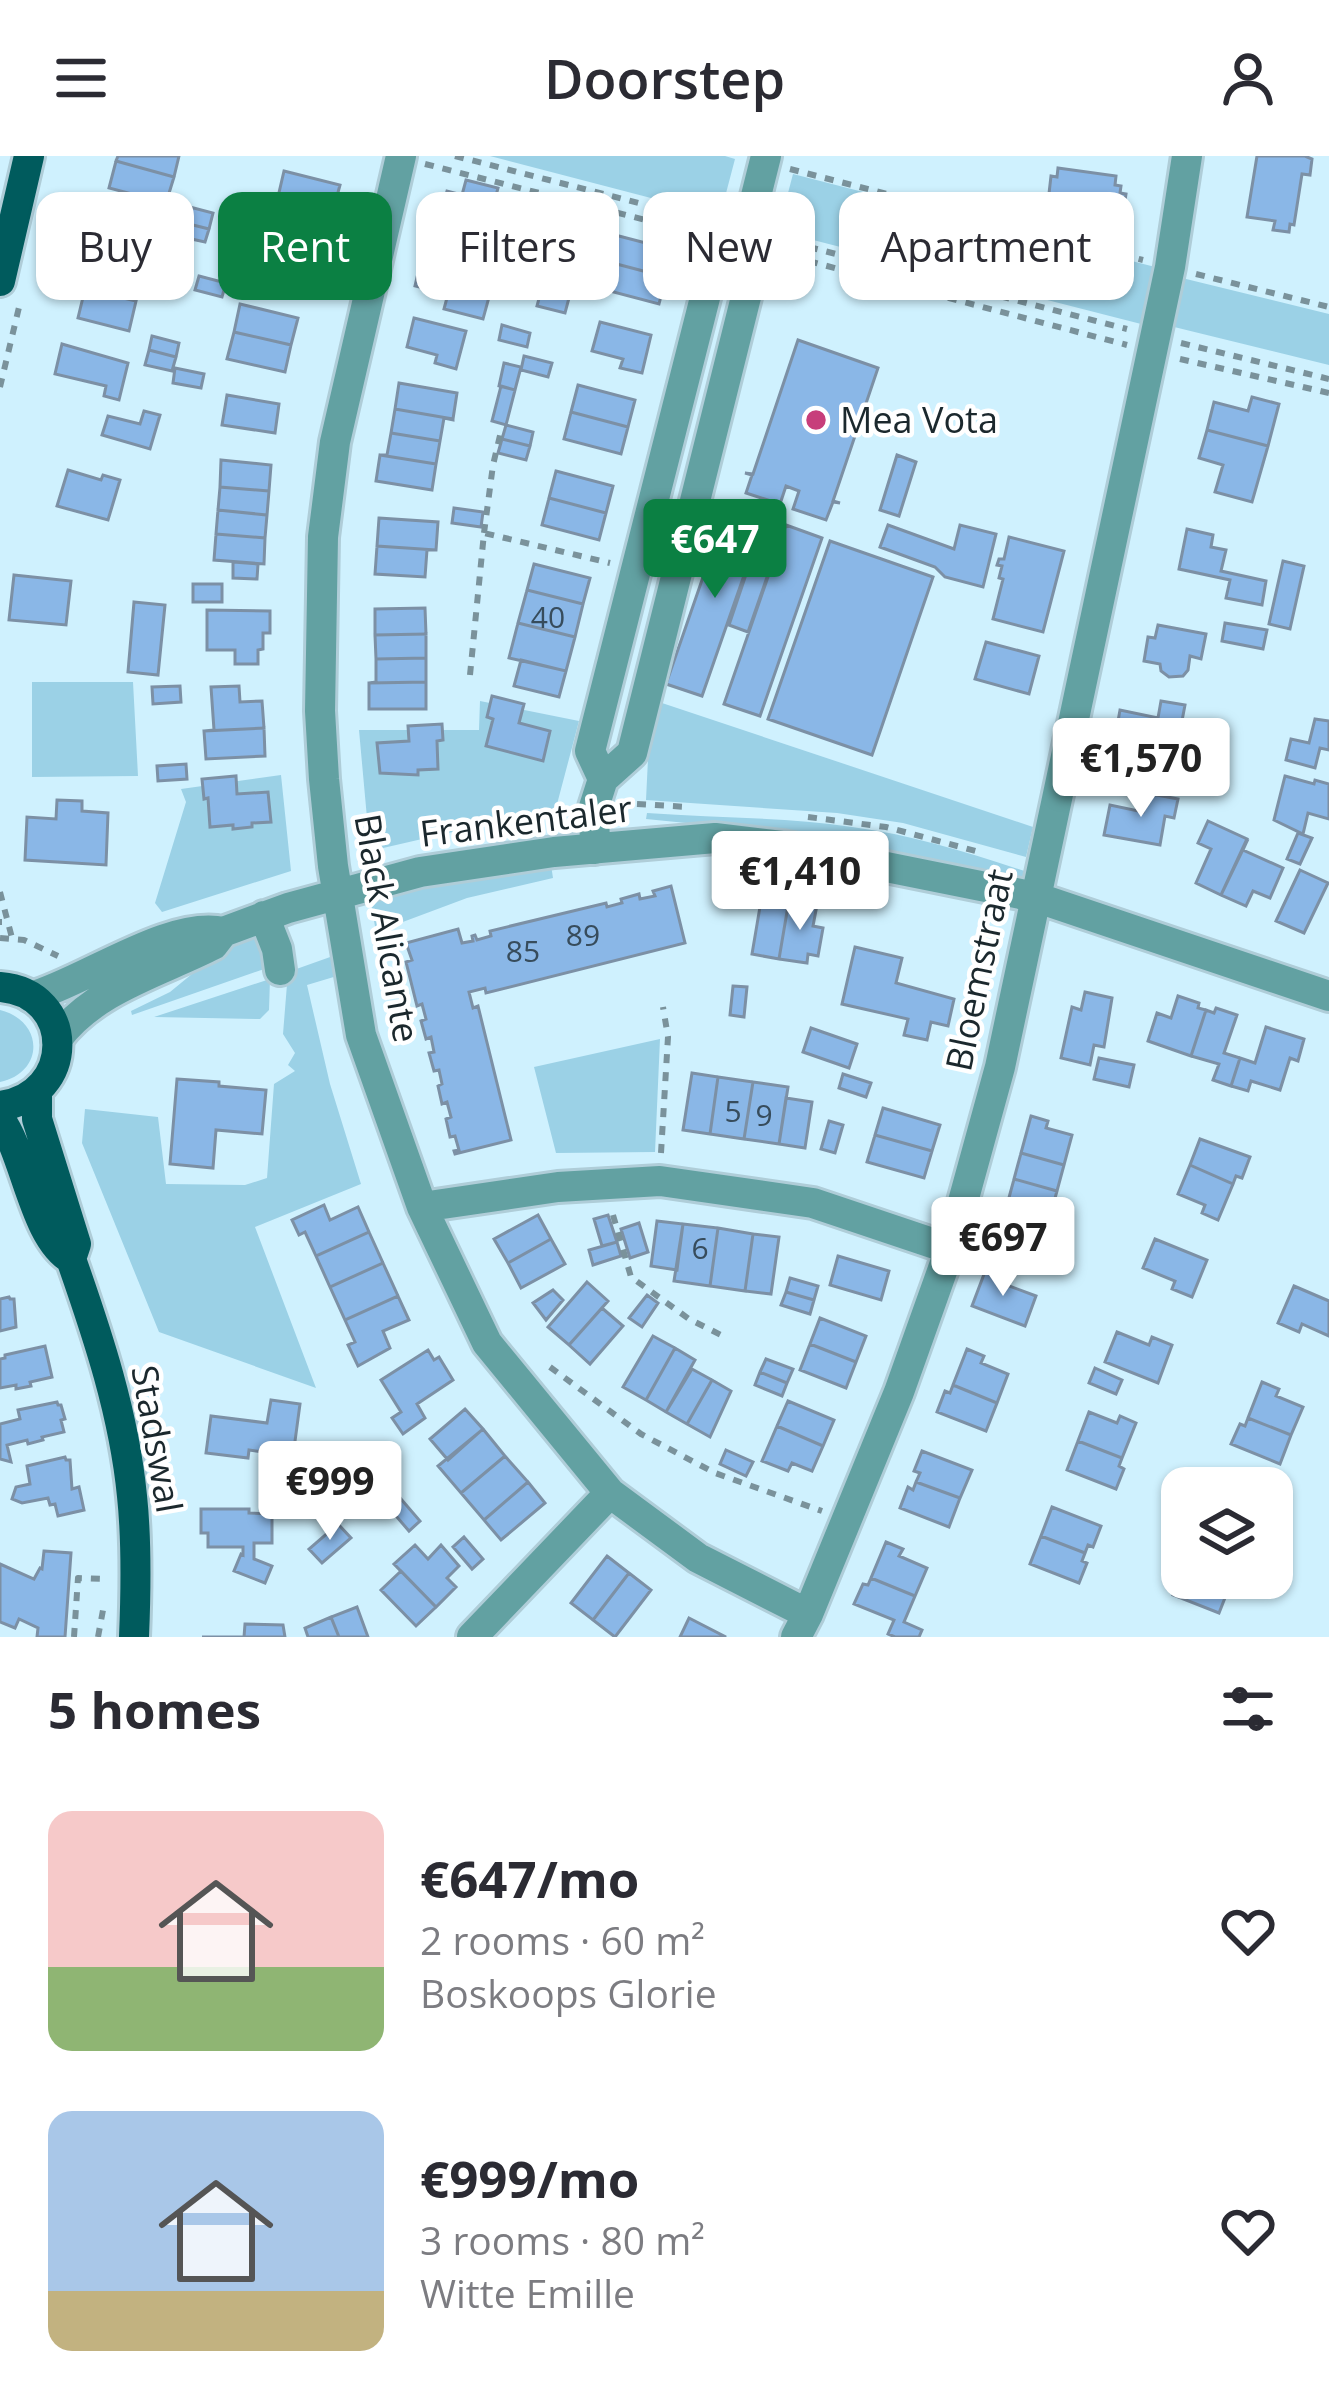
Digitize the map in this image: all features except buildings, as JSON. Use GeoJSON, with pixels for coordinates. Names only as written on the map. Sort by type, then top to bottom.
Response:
{"type":"FeatureCollection","features":[{"type":"Feature","properties":{"kind":"main road"},"geometry":{"type":"LineString","coordinates":[[0,281],[29,156]]}},
{"type":"Feature","properties":{"kind":"main road"},"geometry":{"type":"LineString","coordinates":[[0,1106],[38,1091],[52,1073],[58,1051],[49,1015],[11,985]]}},
{"type":"Feature","properties":{"kind":"main road","name":"Stadswal"},"geometry":{"type":"LineString","coordinates":[[38,1091],[38,1118],[76,1244],[71,1259],[107,1369],[129,1474],[135,1536],[134,1637]]}},
{"type":"Feature","properties":{"kind":"main road","name":"Stadswal"},"geometry":{"type":"LineString","coordinates":[[0,1119],[14,1142],[57,1251],[71,1259]]}},
{"type":"Feature","properties":{"kind":"street","name":"Bloemstraat"},"geometry":{"type":"LineString","coordinates":[[802,1625],[899,1392],[950,1249],[1000,1067],[1170,267],[1187,156]]}},
{"type":"Feature","properties":{"kind":"street","name":"Black Alicante"},"geometry":{"type":"LineString","coordinates":[[400,157],[335,442],[323,537],[320,711],[327,814],[361,1035],[422,1207],[488,1343],[610,1493],[698,1558],[802,1625]]}},
{"type":"Feature","properties":{"kind":"street"},"geometry":{"type":"LineString","coordinates":[[757,192],[765,159]]}},
{"type":"Feature","properties":{"kind":"street"},"geometry":{"type":"LineString","coordinates":[[603,779],[590,751],[704,300]]}},
{"type":"Feature","properties":{"kind":"street"},"geometry":{"type":"LineString","coordinates":[[595,849],[594,807],[603,779],[632,752],[745,300]]}},
{"type":"Feature","properties":{"kind":"street","name":"Frankentaler"},"geometry":{"type":"LineString","coordinates":[[57,1039],[87,1007],[213,945],[223,932],[337,893],[465,863],[715,838],[782,846],[1035,897],[1329,996]]}},
{"type":"Feature","properties":{"kind":"street"},"geometry":{"type":"LineString","coordinates":[[264,916],[280,970]]}},
{"type":"Feature","properties":{"kind":"street","name":"Frankentaler"},"geometry":{"type":"LineString","coordinates":[[11,985],[62,987],[149,945],[207,928],[223,932]]}},
{"type":"Feature","properties":{"kind":"street"},"geometry":{"type":"LineString","coordinates":[[422,1207],[660,1180],[813,1202],[950,1249]]}},
{"type":"Feature","properties":{"kind":"street"},"geometry":{"type":"LineString","coordinates":[[472,1637],[610,1493]]}},
{"type":"Feature","properties":{"kind":"path"},"geometry":{"type":"LineString","coordinates":[[455,156],[643,209]]}},
{"type":"Feature","properties":{"kind":"path"},"geometry":{"type":"LineString","coordinates":[[400,157],[643,214]]}},
{"type":"Feature","properties":{"kind":"path"},"geometry":{"type":"LineString","coordinates":[[765,159],[1329,307]]}},
{"type":"Feature","properties":{"kind":"path"},"geometry":{"type":"LineString","coordinates":[[815,256],[1329,393]]}},
{"type":"Feature","properties":{"kind":"path"},"geometry":{"type":"LineString","coordinates":[[815,256],[1153,344],[1329,379]]}},
{"type":"Feature","properties":{"kind":"path"},"geometry":{"type":"LineString","coordinates":[[470,675],[484,533],[502,428]]}},
{"type":"Feature","properties":{"kind":"path"},"geometry":{"type":"LineString","coordinates":[[484,533],[637,570]]}},
{"type":"Feature","properties":{"kind":"path"},"geometry":{"type":"LineString","coordinates":[[0,892],[12,938],[0,938]]}},
{"type":"Feature","properties":{"kind":"path"},"geometry":{"type":"LineString","coordinates":[[660,1180],[668,1037],[663,1007]]}},
{"type":"Feature","properties":{"kind":"path"},"geometry":{"type":"LineString","coordinates":[[604,1183],[631,1276],[689,1319],[721,1336]]}},
{"type":"Feature","properties":{"kind":"path"},"geometry":{"type":"LineString","coordinates":[[537,1358],[640,1434],[696,1464],[847,1519]]}},
{"type":"Feature","properties":{"kind":"path"},"geometry":{"type":"LineString","coordinates":[[74,1637],[78,1578],[106,1579]]}},
{"type":"Feature","properties":{"kind":"path"},"geometry":{"type":"LineString","coordinates":[[98,1637],[99,1619]]}},
{"type":"Feature","properties":{"kind":"shaded area"},"geometry":{"type":"Polygon","coordinates":[[[490,156],[735,159],[726,192],[643,192],[643,196],[490,156]]]}},
{"type":"Feature","properties":{"kind":"shaded area"},"geometry":{"type":"Polygon","coordinates":[[[793,174],[863,192],[839,192],[839,247],[815,240],[815,192],[788,192],[793,174]]]}},
{"type":"Feature","properties":{"kind":"shaded area"},"geometry":{"type":"Polygon","coordinates":[[[1134,262],[1159,268],[1145,325],[1047,300],[1134,300],[1134,262]]]}},
{"type":"Feature","properties":{"kind":"shaded area"},"geometry":{"type":"Polygon","coordinates":[[[1178,277],[1329,314],[1329,365],[1166,325],[1178,277]]]}},
{"type":"Feature","properties":{"kind":"shaded area"},"geometry":{"type":"Polygon","coordinates":[[[32,682],[133,682],[138,776],[32,777],[32,682]]]}},
{"type":"Feature","properties":{"kind":"shaded area"},"geometry":{"type":"Polygon","coordinates":[[[480,701],[579,721],[556,808],[370,851],[359,730],[479,730],[480,701]]]}},
{"type":"Feature","properties":{"kind":"shaded area"},"geometry":{"type":"Polygon","coordinates":[[[662,703],[1033,827],[1026,857],[903,823],[837,813],[646,800],[648,759],[662,703]]]}},
{"type":"Feature","properties":{"kind":"shaded area"},"geometry":{"type":"Polygon","coordinates":[[[281,775],[291,871],[162,912],[155,903],[186,802],[181,789],[281,775]]]}},
{"type":"Feature","properties":{"kind":"shaded area"},"geometry":{"type":"Polygon","coordinates":[[[647,813],[875,830],[1033,874],[1031,882],[757,830],[646,819],[647,813]]]}},
{"type":"Feature","properties":{"kind":"shaded area"},"geometry":{"type":"Polygon","coordinates":[[[551,865],[553,878],[467,898],[376,932],[370,898],[445,880],[551,865]]]}},
{"type":"Feature","properties":{"kind":"shaded area"},"geometry":{"type":"Polygon","coordinates":[[[258,937],[270,967],[132,1015],[131,1011],[170,992],[220,951],[258,937]]]}},
{"type":"Feature","properties":{"kind":"shaded area"},"geometry":{"type":"Polygon","coordinates":[[[333,956],[337,976],[307,985],[330,1084],[361,1184],[255,1227],[316,1388],[159,1332],[82,1143],[85,1109],[158,1117],[166,1184],[245,1185],[267,1178],[274,1084],[295,1071],[288,1065],[295,1053],[283,1034],[288,972],[333,956]]]}},
{"type":"Feature","properties":{"kind":"shaded area"},"geometry":{"type":"Polygon","coordinates":[[[270,979],[269,1010],[260,1019],[154,1017],[270,979]]]}},
{"type":"Feature","properties":{"kind":"shaded area"},"geometry":{"type":"Polygon","coordinates":[[[0,1010],[25,1024],[33,1046],[25,1068],[0,1082],[0,1010]]]}},
{"type":"Feature","properties":{"kind":"shaded area"},"geometry":{"type":"Polygon","coordinates":[[[660,1039],[655,1152],[556,1153],[534,1067],[660,1039]]]}},
{"type":"Feature","properties":{"kind":"place","name":"Mea Vota"},"geometry":{"type":"Point","coordinates":[816,420]}}]}
